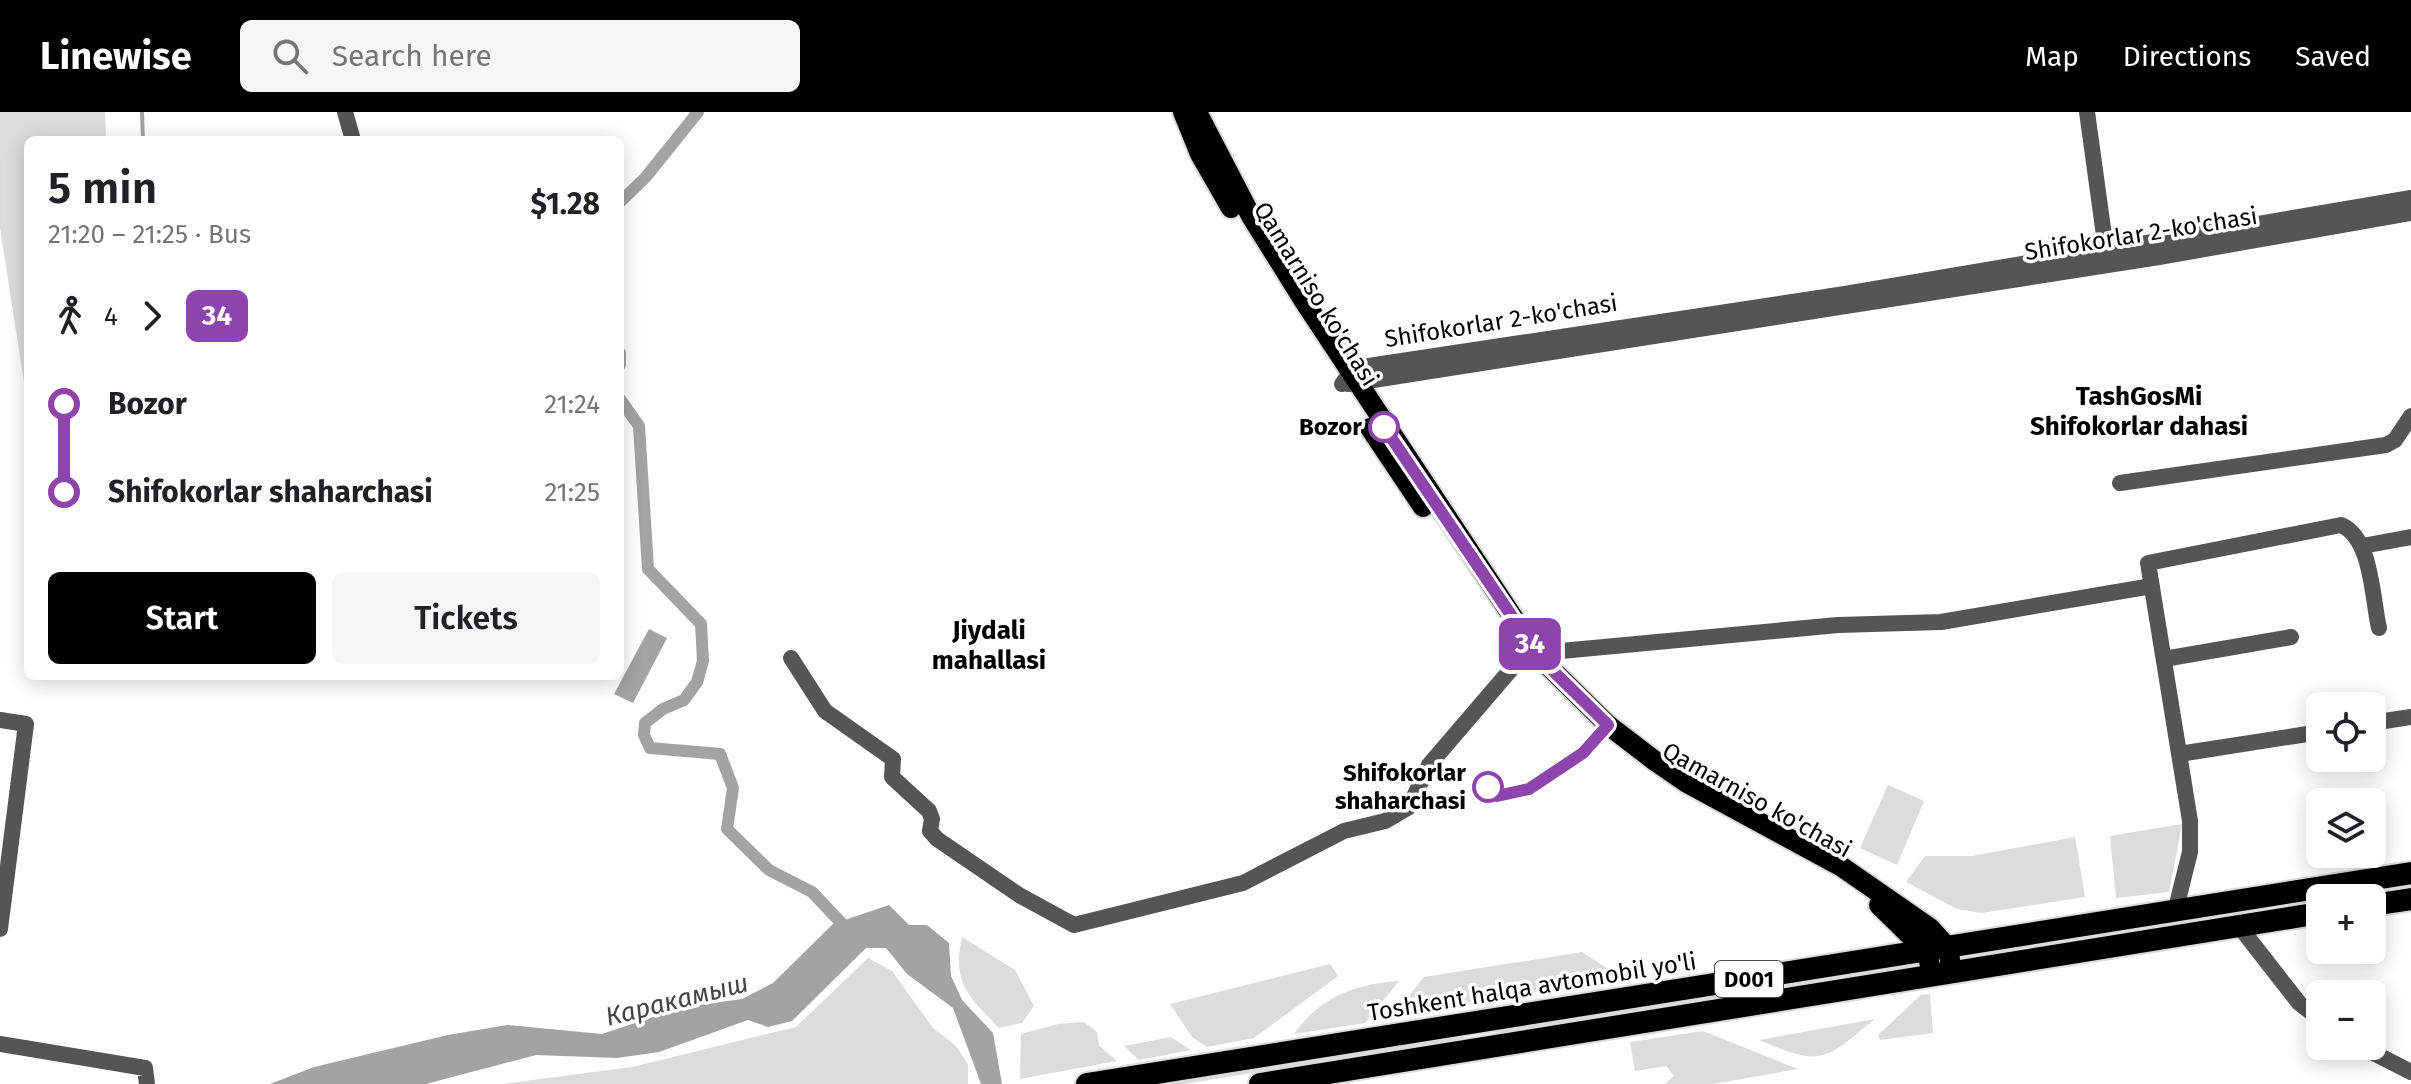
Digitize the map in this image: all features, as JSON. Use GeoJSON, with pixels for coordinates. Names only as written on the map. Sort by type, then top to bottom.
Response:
{"type":"FeatureCollection","features":[{"type":"Feature","properties":{"kind":"highway","name":"Toshkent halqa avtomobil yo'li"},"geometry":{"type":"LineString","coordinates":[[1087,1084],[2411,873]]}},
{"type":"Feature","properties":{"kind":"highway"},"geometry":{"type":"LineString","coordinates":[[2386,903],[2411,899]]}},
{"type":"Feature","properties":{"kind":"highway"},"geometry":{"type":"LineString","coordinates":[[2175,912],[2179,936]]}},
{"type":"Feature","properties":{"kind":"highway","name":"D001"},"geometry":{"type":"LineString","coordinates":[[1260,1084],[2306,915]]}},
{"type":"Feature","properties":{"kind":"highway"},"geometry":{"type":"LineString","coordinates":[[2098,924],[2102,949]]}},
{"type":"Feature","properties":{"kind":"highway"},"geometry":{"type":"LineString","coordinates":[[1480,1021],[1485,1048]]}},
{"type":"Feature","properties":{"kind":"main road","name":"Qamarniso ko'chasi"},"geometry":{"type":"LineString","coordinates":[[1183,112],[1205,165],[1351,380]]}},
{"type":"Feature","properties":{"kind":"main road","name":"Qamarniso ko'chasi"},"geometry":{"type":"LineString","coordinates":[[1197,112],[1251,216],[1351,380],[1399,475],[1531,655],[1605,729],[1687,783],[1842,867],[1930,928],[1938,950]]}},
{"type":"Feature","properties":{"kind":"main road"},"geometry":{"type":"LineString","coordinates":[[1938,950],[1942,974]]}},
{"type":"Feature","properties":{"kind":"street"},"geometry":{"type":"LineString","coordinates":[[345,112],[352,136]]}},
{"type":"Feature","properties":{"kind":"street"},"geometry":{"type":"LineString","coordinates":[[2087,112],[2106,250]]}},
{"type":"Feature","properties":{"kind":"street","name":"Shifokorlar 2-ko'chasi"},"geometry":{"type":"LineString","coordinates":[[1351,380],[1385,363],[1845,294],[2411,198]]}},
{"type":"Feature","properties":{"kind":"street","name":"Shifokorlar 2-ko'chasi"},"geometry":{"type":"LineString","coordinates":[[1351,380],[2159,257],[2411,213]]}},
{"type":"Feature","properties":{"kind":"street"},"geometry":{"type":"LineString","coordinates":[[2120,483],[2386,445],[2395,440],[2411,416]]}},
{"type":"Feature","properties":{"kind":"street"},"geometry":{"type":"LineString","coordinates":[[2175,912],[2190,852],[2190,821],[2148,563],[2341,525],[2348,528],[2362,546],[2379,628]]}},
{"type":"Feature","properties":{"kind":"street"},"geometry":{"type":"LineString","coordinates":[[2362,546],[2411,537]]}},
{"type":"Feature","properties":{"kind":"street"},"geometry":{"type":"LineString","coordinates":[[791,658],[825,711],[893,759],[892,777],[929,811],[932,819],[930,831],[937,839],[1019,895],[1074,925],[1243,883],[1344,831],[1370,826],[1409,807],[1429,765],[1531,655],[1838,625],[1941,622],[2152,586]]}},
{"type":"Feature","properties":{"kind":"street"},"geometry":{"type":"LineString","coordinates":[[2164,659],[2291,637]]}},
{"type":"Feature","properties":{"kind":"street"},"geometry":{"type":"LineString","coordinates":[[2386,721],[2411,717]]}},
{"type":"Feature","properties":{"kind":"street"},"geometry":{"type":"LineString","coordinates":[[0,720],[26,724],[0,929]]}},
{"type":"Feature","properties":{"kind":"street"},"geometry":{"type":"LineString","coordinates":[[2179,754],[2306,734]]}},
{"type":"Feature","properties":{"kind":"street"},"geometry":{"type":"LineString","coordinates":[[2239,926],[2306,1008]]}},
{"type":"Feature","properties":{"kind":"street"},"geometry":{"type":"LineString","coordinates":[[0,1044],[146,1076]]}},
{"type":"Feature","properties":{"kind":"street"},"geometry":{"type":"LineString","coordinates":[[2386,1059],[2411,1072]]}},
{"type":"Feature","properties":{"kind":"shaded area"},"geometry":{"type":"Polygon","coordinates":[[[0,112],[105,112],[106,136],[24,136],[24,382],[0,228],[0,112]]]}},
{"type":"Feature","properties":{"kind":"shaded area"},"geometry":{"type":"Polygon","coordinates":[[[649,629],[667,638],[633,703],[614,694],[649,629]]]}},
{"type":"Feature","properties":{"kind":"shaded area"},"geometry":{"type":"Polygon","coordinates":[[[1888,785],[1924,801],[1897,865],[1860,848],[1888,785]]]}},
{"type":"Feature","properties":{"kind":"shaded area"},"geometry":{"type":"Polygon","coordinates":[[[2182,824],[2169,892],[2116,898],[2110,836],[2182,824]]]}},
{"type":"Feature","properties":{"kind":"shaded area"},"geometry":{"type":"Polygon","coordinates":[[[2075,837],[2085,897],[1982,913],[1957,909],[1906,882],[1925,856],[1972,856],[2075,837]]]}},
{"type":"Feature","properties":{"kind":"shaded area"},"geometry":{"type":"Polygon","coordinates":[[[2411,883],[2411,890],[2386,894],[2386,887],[2411,883]]]}},
{"type":"Feature","properties":{"kind":"shaded area"},"geometry":{"type":"Polygon","coordinates":[[[2306,900],[2306,907],[2203,924],[2202,917],[2306,900]]]}},
{"type":"Feature","properties":{"kind":"shaded area"},"geometry":{"type":"Polygon","coordinates":[[[889,905],[909,925],[927,925],[949,943],[951,976],[962,1000],[993,1033],[1002,1084],[981,1084],[953,1008],[907,974],[886,948],[866,948],[792,1021],[768,1027],[748,1020],[659,1052],[617,1058],[536,1055],[426,1084],[270,1084],[314,1067],[448,1035],[507,1025],[602,1034],[683,1007],[742,999],[773,983],[833,924],[889,905]]]}},
{"type":"Feature","properties":{"kind":"shaded area"},"geometry":{"type":"Polygon","coordinates":[[[962,937],[1015,970],[1034,1006],[1022,1023],[999,1028],[971,997],[961,978],[959,966],[962,937]]]}},
{"type":"Feature","properties":{"kind":"shaded area"},"geometry":{"type":"Polygon","coordinates":[[[1582,952],[1619,976],[1390,1020],[1424,977],[1582,952]]]}},
{"type":"Feature","properties":{"kind":"shaded area"},"geometry":{"type":"Polygon","coordinates":[[[868,958],[892,971],[933,1028],[956,1046],[968,1064],[968,1084],[503,1084],[632,1067],[796,1027],[868,958]]]}},
{"type":"Feature","properties":{"kind":"shaded area"},"geometry":{"type":"Polygon","coordinates":[[[1913,960],[1914,967],[1496,1035],[1495,1027],[1913,960]]]}},
{"type":"Feature","properties":{"kind":"shaded area"},"geometry":{"type":"Polygon","coordinates":[[[1330,964],[1338,976],[1254,1038],[1207,1047],[1192,1037],[1170,1004],[1330,964]]]}},
{"type":"Feature","properties":{"kind":"shaded area"},"geometry":{"type":"Polygon","coordinates":[[[1399,981],[1365,1023],[1294,1034],[1315,1011],[1340,995],[1368,985],[1399,981]]]}},
{"type":"Feature","properties":{"kind":"shaded area"},"geometry":{"type":"Polygon","coordinates":[[[1930,994],[1933,1033],[1880,1040],[1878,1035],[1921,995],[1930,994]]]}},
{"type":"Feature","properties":{"kind":"shaded area"},"geometry":{"type":"Polygon","coordinates":[[[1875,1019],[1844,1044],[1822,1055],[1797,1054],[1759,1040],[1875,1019]]]}},
{"type":"Feature","properties":{"kind":"shaded area"},"geometry":{"type":"Polygon","coordinates":[[[1084,1022],[1097,1032],[1099,1046],[1117,1061],[1020,1079],[1021,1034],[1058,1024],[1084,1022]]]}},
{"type":"Feature","properties":{"kind":"shaded area"},"geometry":{"type":"Polygon","coordinates":[[[1703,1031],[1798,1069],[1713,1084],[1665,1084],[1674,1076],[1666,1066],[1635,1071],[1630,1042],[1703,1031]]]}},
{"type":"Feature","properties":{"kind":"shaded area"},"geometry":{"type":"Polygon","coordinates":[[[1463,1032],[1464,1039],[1184,1084],[1137,1084],[1463,1032]]]}},
{"type":"Feature","properties":{"kind":"shaded area"},"geometry":{"type":"Polygon","coordinates":[[[1171,1037],[1191,1050],[1139,1060],[1124,1046],[1171,1037]]]}},
{"type":"Feature","properties":{"kind":"waterway"},"geometry":{"type":"LineString","coordinates":[[142,112],[143,136]]}},
{"type":"Feature","properties":{"kind":"waterway"},"geometry":{"type":"LineString","coordinates":[[624,198],[645,178],[698,112]]}},
{"type":"Feature","properties":{"kind":"waterway"},"geometry":{"type":"LineString","coordinates":[[624,405],[639,426],[648,569],[701,624],[703,661],[697,682],[684,700],[663,709],[645,723],[644,735],[650,748],[720,754],[733,788],[727,829],[769,870],[812,892],[848,930]]}},
{"type":"Feature","properties":{"kind":"bus line","name":"34"},"geometry":{"type":"LineString","coordinates":[[1384,427],[1517,628],[1540,658],[1608,725],[1583,753],[1529,789],[1497,796],[1488,787]]}},
{"type":"Feature","properties":{"kind":"place","name":"Bozor"},"geometry":{"type":"Point","coordinates":[1384,427]}},
{"type":"Feature","properties":{"kind":"place","name":"Shifokorlar shaharchasi"},"geometry":{"type":"Point","coordinates":[1488,787]}},
{"type":"Feature","properties":{"kind":"district","name":"TashGosMi Shifokorlar dahasi"},"geometry":{"type":"Point","coordinates":[2139,411]}},
{"type":"Feature","properties":{"kind":"district","name":"Jiydali mahallasi"},"geometry":{"type":"Point","coordinates":[989,645]}},
{"type":"Feature","properties":{"kind":"water label","name":"Каракамыш"},"geometry":{"type":"Point","coordinates":[677,1000]}}]}
